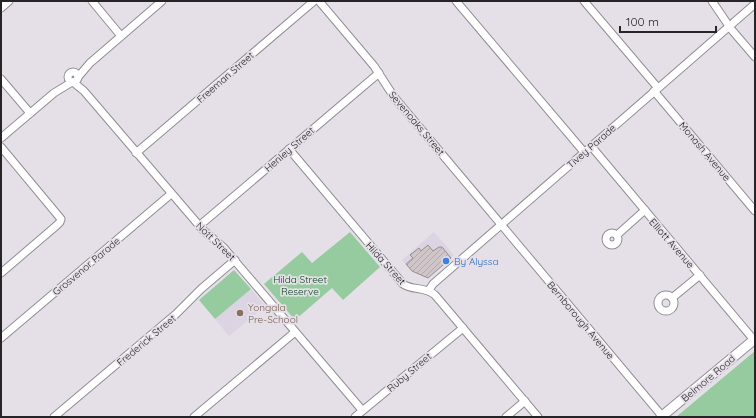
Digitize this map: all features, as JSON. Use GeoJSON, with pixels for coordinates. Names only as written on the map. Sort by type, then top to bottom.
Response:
{"type":"FeatureCollection","features":[{"type":"Feature","properties":{"kind":"main road","name":"Belmore Road"},"geometry":{"type":"LineString","coordinates":[[662,416],[755,339]]}},
{"type":"Feature","properties":{"kind":"street"},"geometry":{"type":"LineString","coordinates":[[1,8],[9,1]]}},
{"type":"Feature","properties":{"kind":"street"},"geometry":{"type":"LineString","coordinates":[[92,1],[121,36]]}},
{"type":"Feature","properties":{"kind":"street"},"geometry":{"type":"LineString","coordinates":[[1,138],[74,78],[162,1]]}},
{"type":"Feature","properties":{"kind":"street","name":"Freeman Street"},"geometry":{"type":"LineString","coordinates":[[136,153],[314,1]]}},
{"type":"Feature","properties":{"kind":"street","name":"Sevenoaks Street"},"geometry":{"type":"LineString","coordinates":[[319,1],[379,72],[394,97],[501,224]]}},
{"type":"Feature","properties":{"kind":"street"},"geometry":{"type":"LineString","coordinates":[[456,1],[584,152]]}},
{"type":"Feature","properties":{"kind":"street","name":"Monash Avenue"},"geometry":{"type":"LineString","coordinates":[[584,1],[755,210]]}},
{"type":"Feature","properties":{"kind":"street"},"geometry":{"type":"LineString","coordinates":[[712,1],[729,26],[755,57]]}},
{"type":"Feature","properties":{"kind":"street","name":"Tivey Parade"},"geometry":{"type":"LineString","coordinates":[[429,290],[433,284],[501,224],[755,4]]}},
{"type":"Feature","properties":{"kind":"street","name":"Henley Street"},"geometry":{"type":"LineString","coordinates":[[199,226],[379,72]]}},
{"type":"Feature","properties":{"kind":"street","name":"Nott Street"},"geometry":{"type":"LineString","coordinates":[[74,78],[171,194],[199,226],[221,244],[362,410]]}},
{"type":"Feature","properties":{"kind":"street"},"geometry":{"type":"LineString","coordinates":[[1,79],[30,113]]}},
{"type":"Feature","properties":{"kind":"street","name":"Elliott Avenue"},"geometry":{"type":"LineString","coordinates":[[590,146],[755,339]]}},
{"type":"Feature","properties":{"kind":"street"},"geometry":{"type":"LineString","coordinates":[[1,147],[59,215],[60,220],[56,226],[1,273]]}},
{"type":"Feature","properties":{"kind":"street","name":"Hilda Street"},"geometry":{"type":"LineString","coordinates":[[289,149],[403,284],[408,287],[429,290]]}},
{"type":"Feature","properties":{"kind":"street","name":"Grosvenor Parade"},"geometry":{"type":"LineString","coordinates":[[1,338],[171,194]]}},
{"type":"Feature","properties":{"kind":"street"},"geometry":{"type":"LineString","coordinates":[[616,235],[645,210]]}},
{"type":"Feature","properties":{"kind":"street","name":"Bernborough Avenue"},"geometry":{"type":"LineString","coordinates":[[501,224],[662,416]]}},
{"type":"Feature","properties":{"kind":"street","name":"Frederick Street"},"geometry":{"type":"LineString","coordinates":[[54,417],[176,314],[201,289],[235,260]]}},
{"type":"Feature","properties":{"kind":"street"},"geometry":{"type":"LineString","coordinates":[[672,298],[700,275]]}},
{"type":"Feature","properties":{"kind":"street"},"geometry":{"type":"LineString","coordinates":[[429,290],[435,295],[538,417]]}},
{"type":"Feature","properties":{"kind":"street","name":"Ruby Street"},"geometry":{"type":"LineString","coordinates":[[354,417],[463,328]]}},
{"type":"Feature","properties":{"kind":"street"},"geometry":{"type":"LineString","coordinates":[[194,417],[295,332]]}},
{"type":"Feature","properties":{"kind":"street"},"geometry":{"type":"LineString","coordinates":[[506,417],[525,401]]}},
{"type":"Feature","properties":{"kind":"shaded area"},"geometry":{"type":"Polygon","coordinates":[[[434,232],[454,255],[428,278],[412,271],[402,260],[434,232]]]}},
{"type":"Feature","properties":{"kind":"shaded area","name":"Yongala Pre-School"},"geometry":{"type":"Polygon","coordinates":[[[251,289],[265,306],[229,336],[215,319],[251,289]]]}},
{"type":"Feature","properties":{"kind":"green space","name":"Hilda Street Reserve"},"geometry":{"type":"Polygon","coordinates":[[[350,232],[380,267],[343,300],[332,288],[295,320],[264,284],[302,252],[312,263],[350,232]]]}},
{"type":"Feature","properties":{"kind":"green space"},"geometry":{"type":"Polygon","coordinates":[[[234,270],[251,289],[215,319],[199,300],[234,270]]]}},
{"type":"Feature","properties":{"kind":"green space"},"geometry":{"type":"Polygon","coordinates":[[[755,351],[755,417],[676,417],[755,351]]]}},
{"type":"Feature","properties":{"kind":"building"},"geometry":{"type":"Polygon","coordinates":[[[428,245],[433,251],[439,247],[442,247],[451,258],[428,278],[412,271],[406,264],[413,258],[410,255],[419,248],[421,251],[428,245]]]}},
{"type":"Feature","properties":{"kind":"place","name":"By Alyssa"},"geometry":{"type":"Point","coordinates":[446,261]}},
{"type":"Feature","properties":{"kind":"place","name":"Yongala Pre-School"},"geometry":{"type":"Point","coordinates":[240,313]}}]}
